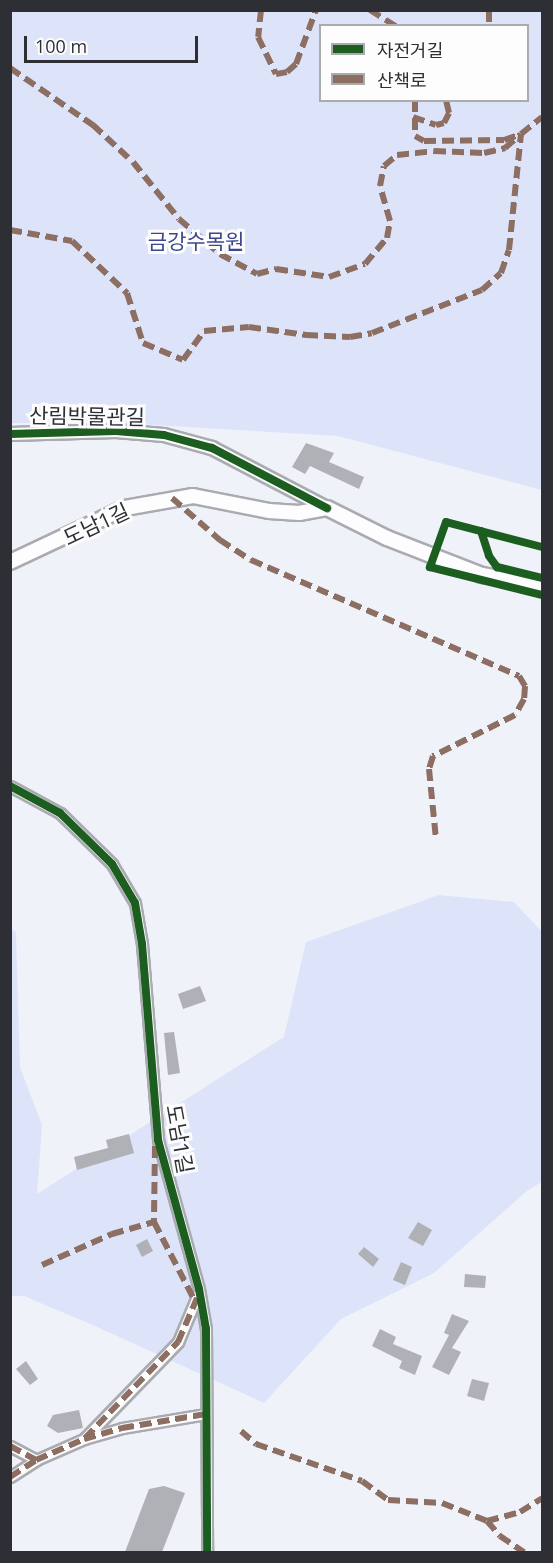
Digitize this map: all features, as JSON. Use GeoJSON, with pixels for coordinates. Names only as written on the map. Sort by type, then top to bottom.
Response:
{"type":"FeatureCollection","features":[{"type":"Feature","properties":{"kind":"main road","name":"도남1길"},"geometry":{"type":"LineString","coordinates":[[10,562],[125,508],[153,501],[193,496],[269,511],[299,513],[327,508]]}},
{"type":"Feature","properties":{"kind":"main road","name":"산림박물관길"},"geometry":{"type":"LineString","coordinates":[[327,508],[387,538],[482,575],[543,585]]}},
{"type":"Feature","properties":{"kind":"street","name":"산림박물관길"},"geometry":{"type":"LineString","coordinates":[[10,434],[116,431],[164,435],[212,448],[327,508]]}},
{"type":"Feature","properties":{"kind":"street","name":"도남1길"},"geometry":{"type":"LineString","coordinates":[[10,786],[60,813],[112,864],[135,903],[142,944],[158,1140],[199,1289],[206,1329],[207,1552]]}},
{"type":"Feature","properties":{"kind":"street"},"geometry":{"type":"LineString","coordinates":[[84,1438],[178,1342],[195,1310],[199,1289]]}},
{"type":"Feature","properties":{"kind":"street"},"geometry":{"type":"LineString","coordinates":[[10,1477],[36,1460],[84,1438],[206,1414]]}},
{"type":"Feature","properties":{"kind":"street"},"geometry":{"type":"LineString","coordinates":[[10,1446],[36,1460]]}},
{"type":"Feature","properties":{"kind":"green space","name":"금강수목원"},"geometry":{"type":"Polygon","coordinates":[[[11,10],[542,11],[542,490],[338,436],[120,423],[11,423],[11,10]]]}},
{"type":"Feature","properties":{"kind":"green space"},"geometry":{"type":"Polygon","coordinates":[[[439,895],[514,902],[542,932],[542,1182],[528,1190],[434,1273],[341,1319],[264,1403],[95,1326],[24,1296],[11,1296],[10,928],[16,932],[20,1067],[42,1125],[37,1194],[284,1037],[306,942],[439,895]]]}},
{"type":"Feature","properties":{"kind":"building"},"geometry":{"type":"Polygon","coordinates":[[[306,443],[334,453],[329,462],[364,477],[359,489],[310,466],[305,474],[292,467],[306,443]]]}},
{"type":"Feature","properties":{"kind":"building"},"geometry":{"type":"Polygon","coordinates":[[[200,986],[206,1001],[183,1009],[178,994],[200,986]]]}},
{"type":"Feature","properties":{"kind":"building"},"geometry":{"type":"Polygon","coordinates":[[[174,1032],[180,1073],[168,1075],[164,1033],[174,1032]]]}},
{"type":"Feature","properties":{"kind":"building"},"geometry":{"type":"Polygon","coordinates":[[[129,1134],[134,1153],[77,1170],[74,1157],[108,1148],[106,1140],[129,1134]]]}},
{"type":"Feature","properties":{"kind":"building"},"geometry":{"type":"Polygon","coordinates":[[[418,1222],[432,1230],[423,1246],[408,1238],[418,1222]]]}},
{"type":"Feature","properties":{"kind":"building"},"geometry":{"type":"Polygon","coordinates":[[[147,1239],[153,1251],[142,1257],[136,1245],[147,1239]]]}},
{"type":"Feature","properties":{"kind":"building"},"geometry":{"type":"Polygon","coordinates":[[[364,1247],[379,1259],[373,1267],[358,1254],[364,1247]]]}},
{"type":"Feature","properties":{"kind":"building"},"geometry":{"type":"Polygon","coordinates":[[[401,1262],[412,1267],[405,1285],[393,1280],[401,1262]]]}},
{"type":"Feature","properties":{"kind":"building"},"geometry":{"type":"Polygon","coordinates":[[[465,1274],[486,1276],[485,1288],[464,1287],[465,1274]]]}},
{"type":"Feature","properties":{"kind":"building"},"geometry":{"type":"Polygon","coordinates":[[[452,1314],[469,1321],[452,1348],[461,1352],[449,1375],[432,1367],[449,1335],[444,1333],[452,1314]]]}},
{"type":"Feature","properties":{"kind":"building"},"geometry":{"type":"Polygon","coordinates":[[[380,1329],[396,1337],[393,1344],[422,1356],[415,1375],[399,1368],[402,1361],[372,1346],[380,1329]]]}},
{"type":"Feature","properties":{"kind":"building"},"geometry":{"type":"Polygon","coordinates":[[[26,1361],[38,1379],[30,1385],[16,1369],[26,1361]]]}},
{"type":"Feature","properties":{"kind":"building"},"geometry":{"type":"Polygon","coordinates":[[[472,1379],[489,1383],[484,1401],[467,1396],[472,1379]]]}},
{"type":"Feature","properties":{"kind":"building"},"geometry":{"type":"Polygon","coordinates":[[[79,1410],[83,1428],[58,1433],[47,1426],[53,1415],[79,1410]]]}},
{"type":"Feature","properties":{"kind":"building"},"geometry":{"type":"Polygon","coordinates":[[[164,1486],[185,1493],[162,1552],[125,1552],[149,1489],[164,1486]]]}},
{"type":"Feature","properties":{"kind":"marked path"},"geometry":{"type":"LineString","coordinates":[[261,10],[258,37],[276,74],[287,72],[296,64],[316,10]]}},
{"type":"Feature","properties":{"kind":"marked path"},"geometry":{"type":"LineString","coordinates":[[370,10],[393,24]]}},
{"type":"Feature","properties":{"kind":"marked path"},"geometry":{"type":"LineString","coordinates":[[489,10],[489,24]]}},
{"type":"Feature","properties":{"kind":"marked path"},"geometry":{"type":"LineString","coordinates":[[10,68],[93,125],[133,162],[179,219],[220,254],[257,274],[276,269],[329,277],[365,264],[387,238],[390,221],[380,186],[384,166],[397,155],[434,151],[484,153],[505,148],[521,134]]}},
{"type":"Feature","properties":{"kind":"marked path"},"geometry":{"type":"LineString","coordinates":[[415,102],[415,136],[424,141],[504,140],[521,134],[542,117]]}},
{"type":"Feature","properties":{"kind":"marked path"},"geometry":{"type":"LineString","coordinates":[[413,117],[436,125],[444,123],[449,113],[446,102]]}},
{"type":"Feature","properties":{"kind":"marked path"},"geometry":{"type":"LineString","coordinates":[[10,230],[72,241],[127,293],[143,343],[183,360],[204,331],[249,327],[306,335],[350,337],[372,333],[482,290],[501,273],[509,250],[521,134]]}},
{"type":"Feature","properties":{"kind":"marked path"},"geometry":{"type":"LineString","coordinates":[[172,498],[220,540],[251,560],[519,676],[525,686],[524,699],[515,715],[433,756],[429,769],[436,839]]}},
{"type":"Feature","properties":{"kind":"marked path"},"geometry":{"type":"LineString","coordinates":[[155,1146],[154,1222],[196,1303]]}},
{"type":"Feature","properties":{"kind":"marked path"},"geometry":{"type":"LineString","coordinates":[[42,1265],[112,1234],[154,1222]]}},
{"type":"Feature","properties":{"kind":"marked path"},"geometry":{"type":"LineString","coordinates":[[85,1438],[178,1342],[197,1298]]}},
{"type":"Feature","properties":{"kind":"marked path"},"geometry":{"type":"LineString","coordinates":[[10,1477],[36,1460],[84,1439],[122,1428],[206,1414]]}},
{"type":"Feature","properties":{"kind":"marked path"},"geometry":{"type":"LineString","coordinates":[[241,1431],[256,1444],[362,1481],[388,1500],[442,1503],[487,1521],[520,1512],[542,1498]]}},
{"type":"Feature","properties":{"kind":"marked path"},"geometry":{"type":"LineString","coordinates":[[10,1446],[36,1460]]}},
{"type":"Feature","properties":{"kind":"marked path"},"geometry":{"type":"LineString","coordinates":[[487,1521],[500,1536],[524,1552]]}},
{"type":"Feature","properties":{"kind":"cycle path"},"geometry":{"type":"LineString","coordinates":[[10,434],[116,431],[164,435],[212,448],[327,508]]}},
{"type":"Feature","properties":{"kind":"cycle path"},"geometry":{"type":"LineString","coordinates":[[542,547],[446,522],[430,567],[542,595]]}},
{"type":"Feature","properties":{"kind":"cycle path"},"geometry":{"type":"LineString","coordinates":[[481,531],[489,556],[497,567],[542,578]]}},
{"type":"Feature","properties":{"kind":"cycle path"},"geometry":{"type":"LineString","coordinates":[[10,786],[60,813],[112,864],[135,903],[142,944],[158,1140],[199,1289],[206,1329],[207,1552]]}}]}
